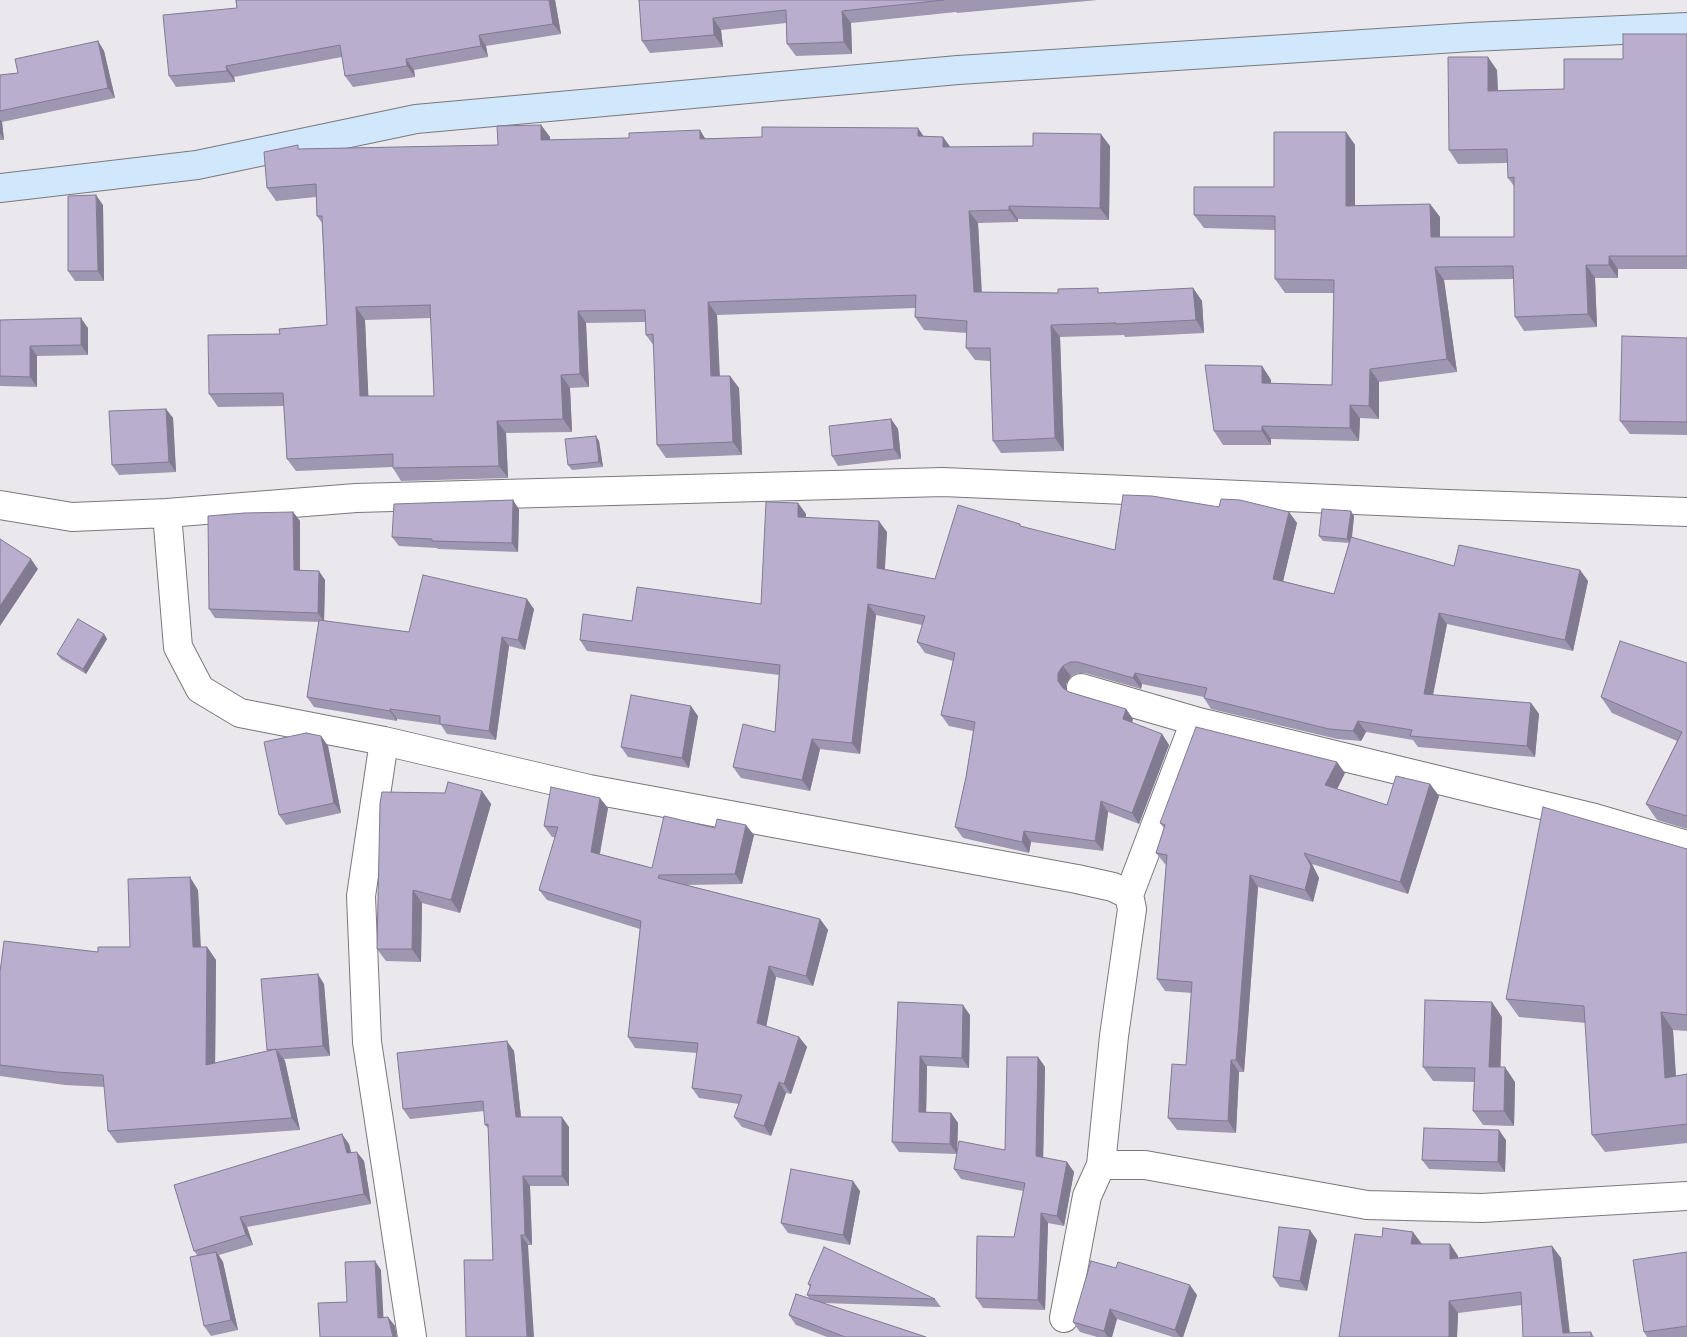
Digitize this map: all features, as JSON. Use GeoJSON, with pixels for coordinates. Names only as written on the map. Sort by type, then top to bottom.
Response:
{"type":"FeatureCollection","features":[{"type":"Feature","properties":{"kind":"street"},"geometry":{"type":"LineString","coordinates":[[0,188],[197,165],[425,118],[958,70],[1472,37],[1687,27]]}},
{"type":"Feature","properties":{"kind":"street"},"geometry":{"type":"LineString","coordinates":[[0,505],[72,518],[167,513],[356,498],[943,482],[1687,512]]}},
{"type":"Feature","properties":{"kind":"street"},"geometry":{"type":"LineString","coordinates":[[167,513],[178,647],[200,689],[240,713],[384,741],[589,789],[1077,879],[1113,887],[1129,895]]}},
{"type":"Feature","properties":{"kind":"street"},"geometry":{"type":"LineString","coordinates":[[1081,688],[1195,720],[1591,817],[1687,845]]}},
{"type":"Feature","properties":{"kind":"street"},"geometry":{"type":"LineString","coordinates":[[1064,1318],[1087,1196],[1102,1165],[1114,1036],[1132,909],[1129,895],[1195,720]]}},
{"type":"Feature","properties":{"kind":"street"},"geometry":{"type":"LineString","coordinates":[[384,741],[361,896],[367,1042],[412,1337]]}},
{"type":"Feature","properties":{"kind":"street"},"geometry":{"type":"LineString","coordinates":[[1102,1165],[1145,1165],[1367,1205],[1482,1208],[1687,1196]]}},
{"type":"Feature","properties":{"kind":"building"},"geometry":{"type":"Polygon","coordinates":[[[236,0],[549,0],[553,24],[479,35],[481,46],[406,59],[407,66],[345,76],[340,45],[226,66],[227,71],[169,76],[163,15],[237,8],[236,0]]]}},
{"type":"Feature","properties":{"kind":"building"},"geometry":{"type":"Polygon","coordinates":[[[639,0],[944,0],[842,11],[844,42],[787,44],[786,10],[713,18],[714,35],[642,41],[639,0]]]}},
{"type":"Feature","properties":{"kind":"building"},"geometry":{"type":"Polygon","coordinates":[[[1623,34],[1687,34],[1687,256],[1609,256],[1609,265],[1586,265],[1588,314],[1515,317],[1513,266],[1435,267],[1447,359],[1370,369],[1369,406],[1350,405],[1350,428],[1262,426],[1262,431],[1214,431],[1205,365],[1262,366],[1262,383],[1332,385],[1334,280],[1275,279],[1275,216],[1194,215],[1194,187],[1274,187],[1274,132],[1346,132],[1346,206],[1430,204],[1431,237],[1514,237],[1514,177],[1508,178],[1507,149],[1449,150],[1448,57],[1488,57],[1488,91],[1564,89],[1564,59],[1623,59],[1623,34]]]}},
{"type":"Feature","properties":{"kind":"building"},"geometry":{"type":"Polygon","coordinates":[[[98,41],[108,88],[0,111],[0,75],[18,73],[15,59],[98,41]]]}},
{"type":"Feature","properties":{"kind":"building"},"geometry":{"type":"Polygon","coordinates":[[[541,125],[541,140],[629,138],[629,133],[700,130],[700,139],[762,137],[762,127],[918,128],[918,136],[943,137],[943,147],[1033,146],[1033,133],[1101,134],[1100,208],[1009,206],[1009,210],[969,211],[974,292],[1058,293],[1058,289],[1098,288],[1098,293],[1193,288],[1196,320],[1051,325],[1055,438],[993,441],[990,348],[966,348],[967,321],[915,317],[916,295],[708,302],[711,376],[730,376],[733,442],[657,445],[653,334],[646,335],[645,310],[578,311],[580,374],[561,375],[563,419],[497,421],[499,466],[393,468],[393,454],[287,459],[283,393],[209,394],[208,335],[280,334],[279,329],[327,325],[322,216],[317,216],[316,184],[267,188],[264,152],[298,145],[298,149],[498,145],[497,126],[541,125]],[[430,305],[356,307],[360,396],[434,396],[430,305]]]}},
{"type":"Feature","properties":{"kind":"building"},"geometry":{"type":"Polygon","coordinates":[[[96,195],[98,271],[68,271],[68,196],[96,195]]]}},
{"type":"Feature","properties":{"kind":"building"},"geometry":{"type":"Polygon","coordinates":[[[81,318],[81,345],[30,346],[30,377],[0,376],[0,320],[81,318]]]}},
{"type":"Feature","properties":{"kind":"building"},"geometry":{"type":"Polygon","coordinates":[[[1622,336],[1687,338],[1687,422],[1620,421],[1622,336]]]}},
{"type":"Feature","properties":{"kind":"building"},"geometry":{"type":"Polygon","coordinates":[[[166,409],[169,462],[112,465],[109,411],[166,409]]]}},
{"type":"Feature","properties":{"kind":"building"},"geometry":{"type":"Polygon","coordinates":[[[891,419],[894,449],[832,456],[829,426],[891,419]]]}},
{"type":"Feature","properties":{"kind":"building"},"geometry":{"type":"Polygon","coordinates":[[[596,436],[599,462],[568,465],[565,439],[596,436]]]}},
{"type":"Feature","properties":{"kind":"building"},"geometry":{"type":"Polygon","coordinates":[[[1123,495],[1152,496],[1219,507],[1221,499],[1240,500],[1289,512],[1273,579],[1334,594],[1351,537],[1454,566],[1459,545],[1580,570],[1565,640],[1439,613],[1424,694],[1531,703],[1527,746],[1410,736],[1412,730],[1358,721],[1353,731],[1329,729],[1204,698],[1207,688],[1135,673],[1133,678],[1078,662],[1070,662],[1063,666],[1058,673],[1058,681],[1063,688],[1069,692],[1126,709],[1123,719],[1162,734],[1132,813],[1101,801],[1095,841],[1024,831],[1022,842],[955,827],[975,722],[941,715],[955,653],[917,642],[925,616],[868,604],[852,743],[812,739],[802,780],[733,767],[743,724],[775,732],[780,665],[580,640],[583,614],[632,621],[637,587],[761,604],[766,502],[798,503],[798,517],[879,521],[877,568],[935,579],[958,505],[1020,524],[1020,526],[1115,550],[1123,495]]]}},
{"type":"Feature","properties":{"kind":"building"},"geometry":{"type":"Polygon","coordinates":[[[513,500],[512,543],[432,541],[432,539],[392,537],[394,504],[513,500]]]}},
{"type":"Feature","properties":{"kind":"building"},"geometry":{"type":"Polygon","coordinates":[[[1322,509],[1351,511],[1347,539],[1319,536],[1322,509]]]}},
{"type":"Feature","properties":{"kind":"building"},"geometry":{"type":"Polygon","coordinates":[[[293,512],[294,570],[319,571],[318,613],[209,609],[208,516],[293,512]]]}},
{"type":"Feature","properties":{"kind":"building"},"geometry":{"type":"Polygon","coordinates":[[[0,539],[31,559],[0,606],[0,539]]]}},
{"type":"Feature","properties":{"kind":"building"},"geometry":{"type":"Polygon","coordinates":[[[423,575],[527,599],[518,640],[502,637],[489,731],[440,724],[440,716],[390,709],[390,711],[307,697],[319,620],[409,632],[423,575]]]}},
{"type":"Feature","properties":{"kind":"building"},"geometry":{"type":"Polygon","coordinates":[[[78,619],[104,634],[83,669],[57,654],[78,619]]]}},
{"type":"Feature","properties":{"kind":"building"},"geometry":{"type":"Polygon","coordinates":[[[1620,641],[1687,663],[1687,816],[1646,804],[1682,732],[1601,697],[1620,641]]]}},
{"type":"Feature","properties":{"kind":"building"},"geometry":{"type":"Polygon","coordinates":[[[631,695],[691,706],[682,758],[621,747],[631,695]]]}},
{"type":"Feature","properties":{"kind":"building"},"geometry":{"type":"Polygon","coordinates":[[[1196,727],[1337,762],[1325,785],[1387,805],[1396,776],[1430,784],[1400,882],[1304,853],[1311,866],[1305,890],[1250,875],[1236,1060],[1231,1060],[1228,1121],[1168,1118],[1172,1064],[1186,1065],[1192,982],[1157,979],[1167,855],[1156,853],[1165,825],[1160,823],[1196,727]]]}},
{"type":"Feature","properties":{"kind":"building"},"geometry":{"type":"Polygon","coordinates":[[[306,733],[321,736],[334,803],[279,815],[264,742],[306,733]]]}},
{"type":"Feature","properties":{"kind":"building"},"geometry":{"type":"Polygon","coordinates":[[[448,782],[482,791],[451,900],[413,890],[412,949],[377,949],[380,803],[382,792],[445,793],[448,782]]]}},
{"type":"Feature","properties":{"kind":"building"},"geometry":{"type":"Polygon","coordinates":[[[551,787],[600,798],[591,852],[652,868],[664,816],[715,828],[717,819],[746,825],[735,874],[659,875],[658,878],[820,919],[806,976],[769,966],[757,1023],[799,1037],[784,1084],[779,1082],[764,1126],[734,1117],[742,1095],[692,1088],[698,1043],[628,1037],[641,921],[539,890],[558,827],[544,826],[551,787]]]}},
{"type":"Feature","properties":{"kind":"building"},"geometry":{"type":"Polygon","coordinates":[[[1543,807],[1687,849],[1687,1015],[1661,1012],[1665,1078],[1687,1074],[1687,1124],[1592,1135],[1584,1006],[1506,999],[1543,807]]]}},
{"type":"Feature","properties":{"kind":"building"},"geometry":{"type":"Polygon","coordinates":[[[190,877],[193,947],[207,947],[206,1065],[276,1049],[292,1118],[108,1131],[103,1075],[0,1065],[0,972],[4,941],[98,952],[98,947],[130,947],[128,879],[190,877]]]}},
{"type":"Feature","properties":{"kind":"building"},"geometry":{"type":"Polygon","coordinates":[[[318,974],[323,1046],[267,1050],[261,979],[318,974]]]}},
{"type":"Feature","properties":{"kind":"building"},"geometry":{"type":"Polygon","coordinates":[[[1425,1000],[1492,1002],[1489,1067],[1505,1067],[1504,1111],[1473,1111],[1475,1068],[1423,1067],[1425,1000]]]}},
{"type":"Feature","properties":{"kind":"building"},"geometry":{"type":"Polygon","coordinates":[[[898,1002],[963,1005],[962,1058],[920,1056],[919,1112],[951,1113],[950,1144],[892,1142],[898,1002]]]}},
{"type":"Feature","properties":{"kind":"building"},"geometry":{"type":"Polygon","coordinates":[[[507,1041],[516,1117],[562,1117],[562,1176],[523,1176],[525,1235],[521,1235],[527,1337],[466,1337],[464,1260],[493,1260],[488,1124],[485,1125],[483,1101],[403,1109],[397,1053],[507,1041]]]}},
{"type":"Feature","properties":{"kind":"building"},"geometry":{"type":"Polygon","coordinates":[[[1007,1057],[1038,1057],[1036,1156],[1067,1162],[1057,1216],[1041,1213],[1038,1300],[976,1298],[977,1236],[1014,1237],[1025,1183],[954,1169],[959,1141],[1005,1150],[1007,1057]]]}},
{"type":"Feature","properties":{"kind":"building"},"geometry":{"type":"Polygon","coordinates":[[[1424,1128],[1499,1130],[1498,1162],[1422,1160],[1424,1128]]]}},
{"type":"Feature","properties":{"kind":"building"},"geometry":{"type":"Polygon","coordinates":[[[342,1134],[347,1153],[357,1152],[364,1194],[240,1217],[246,1235],[194,1251],[174,1185],[342,1134]]]}},
{"type":"Feature","properties":{"kind":"building"},"geometry":{"type":"Polygon","coordinates":[[[791,1169],[853,1181],[843,1235],[781,1223],[791,1169]]]}},
{"type":"Feature","properties":{"kind":"building"},"geometry":{"type":"Polygon","coordinates":[[[1279,1227],[1310,1230],[1300,1281],[1273,1277],[1279,1227]]]}},
{"type":"Feature","properties":{"kind":"building"},"geometry":{"type":"Polygon","coordinates":[[[1383,1228],[1413,1232],[1411,1244],[1450,1244],[1450,1259],[1552,1246],[1563,1333],[1591,1332],[1591,1337],[1523,1337],[1521,1292],[1449,1301],[1449,1337],[1339,1337],[1355,1234],[1382,1237],[1383,1228]]]}},
{"type":"Feature","properties":{"kind":"building"},"geometry":{"type":"Polygon","coordinates":[[[824,1247],[935,1299],[807,1295],[811,1285],[808,1284],[824,1247]]]}},
{"type":"Feature","properties":{"kind":"building"},"geometry":{"type":"Polygon","coordinates":[[[216,1252],[231,1320],[204,1326],[190,1257],[216,1252]]]}},
{"type":"Feature","properties":{"kind":"building"},"geometry":{"type":"Polygon","coordinates":[[[1687,1252],[1687,1326],[1644,1332],[1633,1260],[1687,1252]]]}},
{"type":"Feature","properties":{"kind":"building"},"geometry":{"type":"Polygon","coordinates":[[[375,1261],[378,1318],[388,1317],[393,1337],[320,1337],[318,1303],[347,1302],[345,1262],[375,1261]]]}},
{"type":"Feature","properties":{"kind":"building"},"geometry":{"type":"Polygon","coordinates":[[[1091,1261],[1116,1268],[1118,1262],[1190,1285],[1175,1330],[1110,1309],[1104,1331],[1073,1322],[1091,1261]]]}},
{"type":"Feature","properties":{"kind":"building"},"geometry":{"type":"Polygon","coordinates":[[[796,1294],[926,1337],[845,1337],[789,1315],[796,1294]]]}}]}
